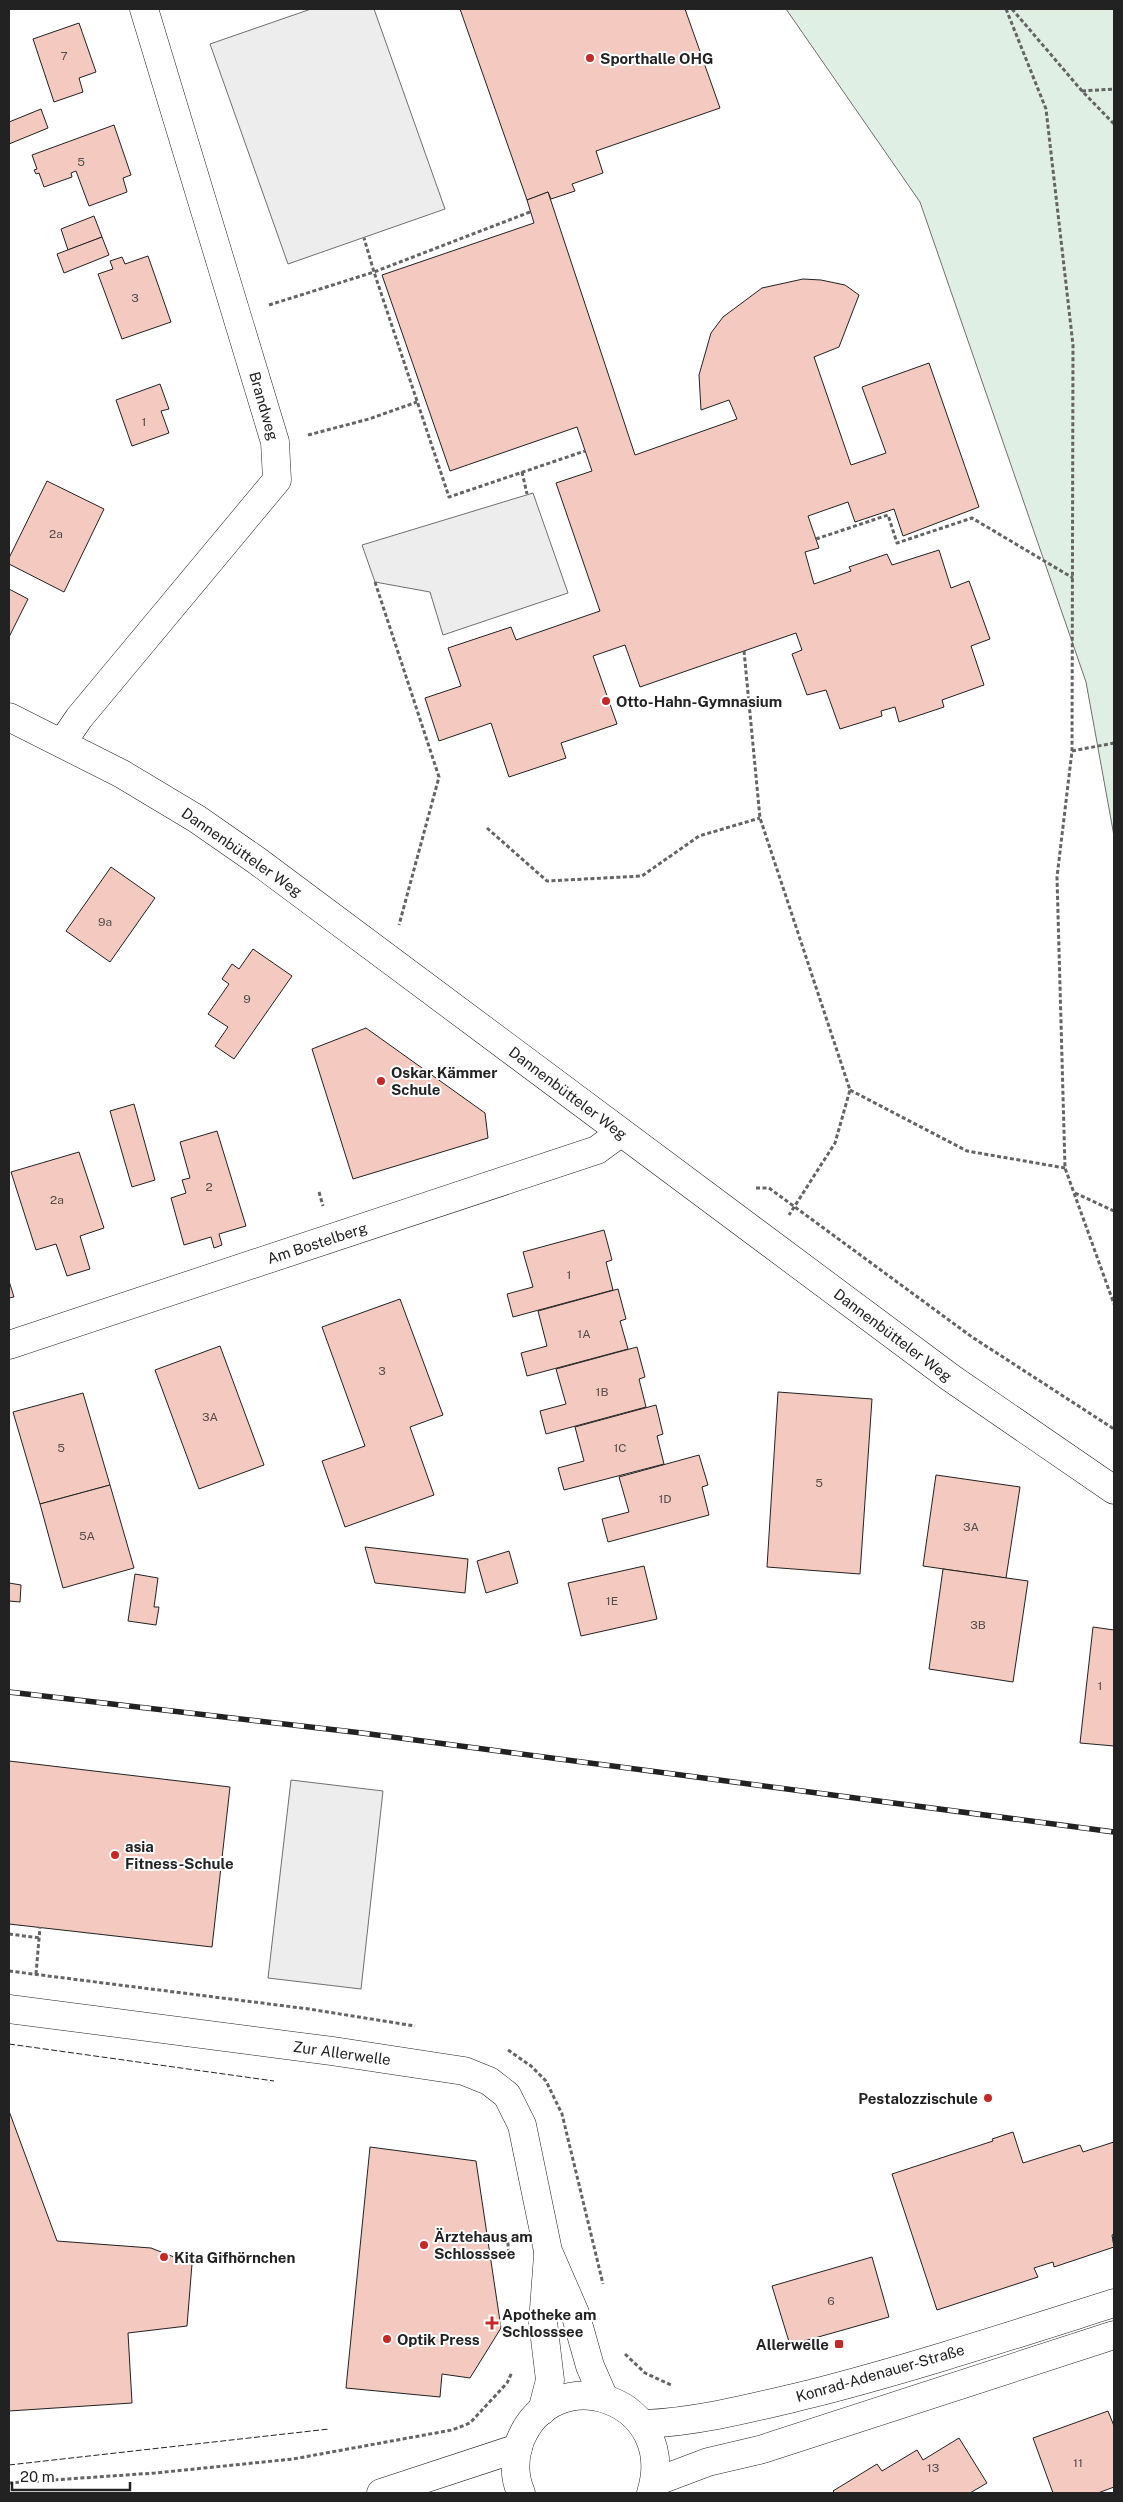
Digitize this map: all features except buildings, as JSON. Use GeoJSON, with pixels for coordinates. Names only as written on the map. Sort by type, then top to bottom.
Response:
{"type":"FeatureCollection","features":[{"type":"Feature","properties":{"kind":"street","name":"Brandweg"},"geometry":{"type":"LineString","coordinates":[[62,743],[79,718],[277,480],[275,442],[144,9]]}},
{"type":"Feature","properties":{"kind":"street","name":"Dannenbütteler Weg"},"geometry":{"type":"LineString","coordinates":[[9,717],[122,774],[197,819],[256,860],[951,1378],[1114,1490]]}},
{"type":"Feature","properties":{"kind":"street","name":"Am Bostelberg"},"geometry":{"type":"LineString","coordinates":[[9,1345],[597,1150],[620,1133]]}},
{"type":"Feature","properties":{"kind":"street","name":"Zur Allerwelle"},"geometry":{"type":"LineString","coordinates":[[9,2009],[351,2054],[464,2071],[489,2081],[506,2096],[522,2124],[548,2251],[575,2313],[590,2366],[604,2398]]}},
{"type":"Feature","properties":{"kind":"street","name":"Zur Allerwelle"},"geometry":{"type":"LineString","coordinates":[[542,2411],[550,2380],[543,2322],[548,2251]]}},
{"type":"Feature","properties":{"kind":"street","name":"Konrad-Adenauer-Straße"},"geometry":{"type":"LineString","coordinates":[[642,2424],[674,2423],[758,2407],[878,2376],[1114,2303]]}},
{"type":"Feature","properties":{"kind":"street"},"geometry":{"type":"LineString","coordinates":[[653,2487],[708,2462],[763,2449],[1114,2335]]}},
{"type":"Feature","properties":{"kind":"street"},"geometry":{"type":"LineString","coordinates":[[521,2493],[515,2467],[518,2448],[530,2423],[542,2411],[557,2401],[574,2396],[604,2398],[628,2409],[642,2424],[654,2449],[657,2465],[653,2487]]}},
{"type":"Feature","properties":{"kind":"street"},"geometry":{"type":"LineString","coordinates":[[381,2493],[518,2448]]}},
{"type":"Feature","properties":{"kind":"path"},"geometry":{"type":"LineString","coordinates":[[1006,9],[1046,109],[1073,345],[1072,752],[1057,878],[1066,1168],[1114,1304]]}},
{"type":"Feature","properties":{"kind":"path"},"geometry":{"type":"LineString","coordinates":[[1012,9],[1082,91],[1114,124]]}},
{"type":"Feature","properties":{"kind":"path"},"geometry":{"type":"LineString","coordinates":[[1082,91],[1114,89]]}},
{"type":"Feature","properties":{"kind":"path"},"geometry":{"type":"LineString","coordinates":[[237,315],[374,272],[530,212]]}},
{"type":"Feature","properties":{"kind":"path"},"geometry":{"type":"LineString","coordinates":[[364,238],[449,497],[585,451]]}},
{"type":"Feature","properties":{"kind":"path"},"geometry":{"type":"LineString","coordinates":[[275,442],[357,423],[417,402]]}},
{"type":"Feature","properties":{"kind":"path"},"geometry":{"type":"LineString","coordinates":[[522,472],[527,494]]}},
{"type":"Feature","properties":{"kind":"path"},"geometry":{"type":"LineString","coordinates":[[816,539],[888,515],[897,543],[972,518],[1073,578]]}},
{"type":"Feature","properties":{"kind":"path"},"geometry":{"type":"LineString","coordinates":[[375,582],[439,777],[399,926]]}},
{"type":"Feature","properties":{"kind":"path"},"geometry":{"type":"LineString","coordinates":[[744,651],[760,818],[850,1090],[835,1143],[772,1245]]}},
{"type":"Feature","properties":{"kind":"path"},"geometry":{"type":"LineString","coordinates":[[1072,752],[1114,743]]}},
{"type":"Feature","properties":{"kind":"path"},"geometry":{"type":"LineString","coordinates":[[487,828],[547,881],[642,876],[699,836],[760,818]]}},
{"type":"Feature","properties":{"kind":"path"},"geometry":{"type":"LineString","coordinates":[[850,1090],[967,1151],[1066,1168]]}},
{"type":"Feature","properties":{"kind":"path"},"geometry":{"type":"LineString","coordinates":[[754,1188],[769,1188],[796,1206],[972,1337],[1114,1429]]}},
{"type":"Feature","properties":{"kind":"path"},"geometry":{"type":"LineString","coordinates":[[1074,1193],[1114,1211]]}},
{"type":"Feature","properties":{"kind":"path"},"geometry":{"type":"LineString","coordinates":[[36,1974],[40,1927]]}},
{"type":"Feature","properties":{"kind":"path"},"geometry":{"type":"LineString","coordinates":[[9,1934],[40,1938]]}},
{"type":"Feature","properties":{"kind":"path"},"geometry":{"type":"LineString","coordinates":[[531,2066],[546,2081],[562,2114],[603,2287]]}},
{"type":"Feature","properties":{"kind":"path"},"geometry":{"type":"LineString","coordinates":[[506,2227],[511,2265]]}},
{"type":"Feature","properties":{"kind":"path"},"geometry":{"type":"LineString","coordinates":[[621,2347],[624,2354],[645,2373],[677,2386]]}},
{"type":"Feature","properties":{"kind":"path"},"geometry":{"type":"LineString","coordinates":[[9,2483],[155,2473],[293,2459],[452,2430],[470,2423],[507,2383],[515,2366]]}},
{"type":"Feature","properties":{"kind":"green space"},"geometry":{"type":"Polygon","coordinates":[[[786,9],[1114,9],[1114,836],[1086,682],[920,202],[786,9]]]}},
{"type":"Feature","properties":{"kind":"shaded area"},"geometry":{"type":"Polygon","coordinates":[[[311,9],[374,9],[445,209],[288,264],[210,44],[311,9]]]}},
{"type":"Feature","properties":{"kind":"shaded area"},"geometry":{"type":"Polygon","coordinates":[[[533,493],[568,593],[443,635],[430,592],[375,582],[362,545],[533,493]]]}},
{"type":"Feature","properties":{"kind":"shaded area"},"geometry":{"type":"Polygon","coordinates":[[[291,1780],[383,1791],[361,1989],[268,1978],[291,1780]]]}},
{"type":"Feature","properties":{"kind":"railway"},"geometry":{"type":"LineString","coordinates":[[9,1692],[362,1733],[1114,1832]]}},
{"type":"Feature","properties":{"kind":"fence"},"geometry":{"type":"LineString","coordinates":[[9,2044],[274,2081]]}},
{"type":"Feature","properties":{"kind":"fence"},"geometry":{"type":"LineString","coordinates":[[9,2465],[329,2429]]}},
{"type":"Feature","properties":{"kind":"place","name":"Sporthalle OHG"},"geometry":{"type":"Point","coordinates":[590,58]}},
{"type":"Feature","properties":{"kind":"place","name":"Otto-Hahn-Gymnasium"},"geometry":{"type":"Point","coordinates":[606,701]}},
{"type":"Feature","properties":{"kind":"place","name":"Oskar Kämmer Schule"},"geometry":{"type":"Point","coordinates":[381,1081]}},
{"type":"Feature","properties":{"kind":"place","name":"asia Fitness-Schule"},"geometry":{"type":"Point","coordinates":[115,1855]}},
{"type":"Feature","properties":{"kind":"place","name":"Pestalozzischule"},"geometry":{"type":"Point","coordinates":[988,2098]}},
{"type":"Feature","properties":{"kind":"place","name":"Ärztehaus am Schlosssee"},"geometry":{"type":"Point","coordinates":[424,2245]}},
{"type":"Feature","properties":{"kind":"place","name":"Kita Gifhörnchen"},"geometry":{"type":"Point","coordinates":[164,2257]}},
{"type":"Feature","properties":{"kind":"place","name":"Apotheke am Schlosssee"},"geometry":{"type":"Point","coordinates":[492,2323]}},
{"type":"Feature","properties":{"kind":"place","name":"Optik Press"},"geometry":{"type":"Point","coordinates":[387,2339]}},
{"type":"Feature","properties":{"kind":"place","name":"Allerwelle"},"geometry":{"type":"Point","coordinates":[839,2344]}}]}
